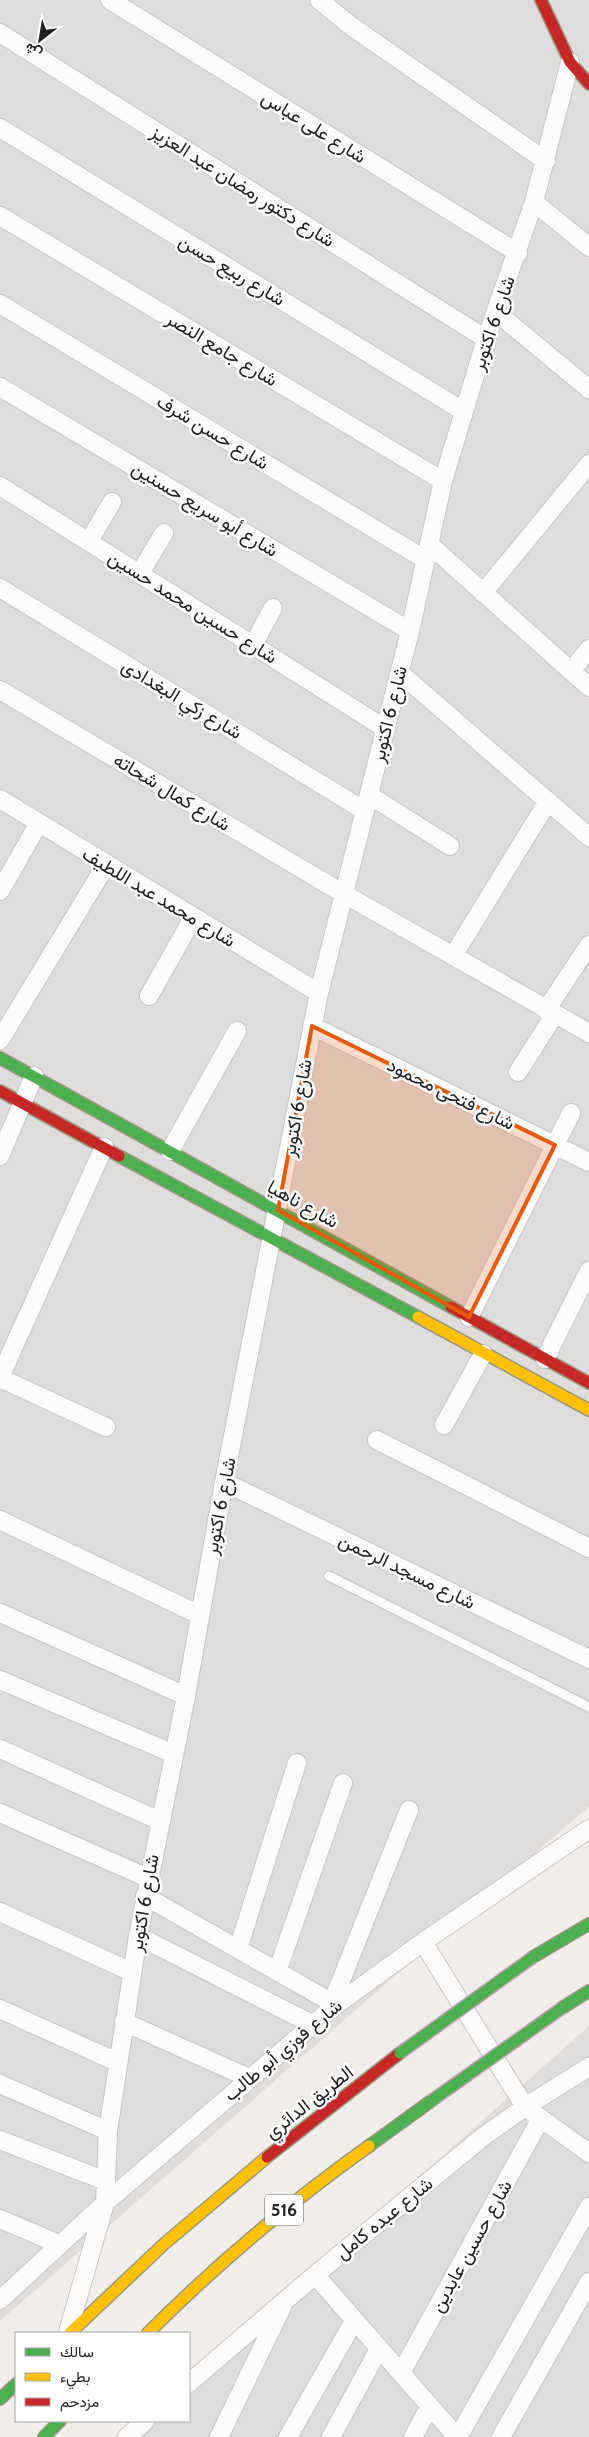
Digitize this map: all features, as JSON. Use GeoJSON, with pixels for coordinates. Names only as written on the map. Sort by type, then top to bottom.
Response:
{"type":"FeatureCollection","features":[{"type":"Feature","properties":{"kind":"main road"},"geometry":{"type":"LineString","coordinates":[[541,0],[570,62],[589,83]]}},
{"type":"Feature","properties":{"kind":"main road","name":"شارع ناهيا"},"geometry":{"type":"LineString","coordinates":[[0,1058],[170,1150],[589,1383]]}},
{"type":"Feature","properties":{"kind":"main road"},"geometry":{"type":"LineString","coordinates":[[0,1091],[584,1407],[589,1387]]}},
{"type":"Feature","properties":{"kind":"main road","name":"الطريق الدائري"},"geometry":{"type":"LineString","coordinates":[[70,2332],[164,2244],[273,2152],[400,2053],[533,1957],[589,1924]]}},
{"type":"Feature","properties":{"kind":"main road","name":"516"},"geometry":{"type":"LineString","coordinates":[[149,2332],[194,2287],[303,2193],[562,2008],[589,1991]]}},
{"type":"Feature","properties":{"kind":"main road"},"geometry":{"type":"LineString","coordinates":[[0,2399],[15,2385]]}},
{"type":"Feature","properties":{"kind":"main road"},"geometry":{"type":"LineString","coordinates":[[44,2437],[59,2422]]}},
{"type":"Feature","properties":{"kind":"street","name":"شارع على عباس"},"geometry":{"type":"LineString","coordinates":[[110,0],[518,253]]}},
{"type":"Feature","properties":{"kind":"street"},"geometry":{"type":"LineString","coordinates":[[319,0],[351,26],[546,161]]}},
{"type":"Feature","properties":{"kind":"street","name":"شارع دكتور رمضان عبد العزيز"},"geometry":{"type":"LineString","coordinates":[[0,33],[486,339]]}},
{"type":"Feature","properties":{"kind":"street","name":"شارع 6 اكتوبر"},"geometry":{"type":"LineString","coordinates":[[69,2332],[105,2203],[108,2131],[117,2062],[148,1878],[186,1696],[224,1482],[273,1239],[319,994],[400,673],[443,482],[486,339],[518,253],[534,202],[570,62]]}},
{"type":"Feature","properties":{"kind":"street","name":"شارع ربيع حسن"},"geometry":{"type":"LineString","coordinates":[[0,128],[464,411]]}},
{"type":"Feature","properties":{"kind":"street"},"geometry":{"type":"LineString","coordinates":[[534,202],[589,247]]}},
{"type":"Feature","properties":{"kind":"street","name":"شارع جامع النصر"},"geometry":{"type":"LineString","coordinates":[[0,216],[443,482]]}},
{"type":"Feature","properties":{"kind":"street","name":"شارع حسن شرف"},"geometry":{"type":"LineString","coordinates":[[0,304],[427,552],[483,593],[589,687]]}},
{"type":"Feature","properties":{"kind":"street"},"geometry":{"type":"LineString","coordinates":[[496,312],[589,389]]}},
{"type":"Feature","properties":{"kind":"street","name":"شارع أبو سريع حسنين"},"geometry":{"type":"LineString","coordinates":[[0,387],[410,631]]}},
{"type":"Feature","properties":{"kind":"street"},"geometry":{"type":"LineString","coordinates":[[483,593],[589,464]]}},
{"type":"Feature","properties":{"kind":"street","name":"شارع حسين محمد حسين"},"geometry":{"type":"LineString","coordinates":[[0,486],[386,729]]}},
{"type":"Feature","properties":{"kind":"street"},"geometry":{"type":"LineString","coordinates":[[90,541],[112,502]]}},
{"type":"Feature","properties":{"kind":"street"},"geometry":{"type":"LineString","coordinates":[[140,573],[164,533]]}},
{"type":"Feature","properties":{"kind":"street","name":"شارع زكي البغدادى"},"geometry":{"type":"LineString","coordinates":[[0,588],[367,803],[450,846]]}},
{"type":"Feature","properties":{"kind":"street"},"geometry":{"type":"LineString","coordinates":[[253,645],[273,608]]}},
{"type":"Feature","properties":{"kind":"street"},"geometry":{"type":"LineString","coordinates":[[571,671],[589,649]]}},
{"type":"Feature","properties":{"kind":"street"},"geometry":{"type":"LineString","coordinates":[[400,673],[589,837]]}},
{"type":"Feature","properties":{"kind":"street","name":"شارع كمال شحاته"},"geometry":{"type":"LineString","coordinates":[[0,690],[344,894],[589,1033]]}},
{"type":"Feature","properties":{"kind":"street","name":"شارع محمد عبد اللطيف"},"geometry":{"type":"LineString","coordinates":[[0,799],[319,994]]}},
{"type":"Feature","properties":{"kind":"street"},"geometry":{"type":"LineString","coordinates":[[452,956],[548,800]]}},
{"type":"Feature","properties":{"kind":"street"},"geometry":{"type":"LineString","coordinates":[[0,891],[39,823]]}},
{"type":"Feature","properties":{"kind":"street"},"geometry":{"type":"LineString","coordinates":[[0,1040],[106,865]]}},
{"type":"Feature","properties":{"kind":"street"},"geometry":{"type":"LineString","coordinates":[[148,996],[194,918]]}},
{"type":"Feature","properties":{"kind":"street"},"geometry":{"type":"LineString","coordinates":[[518,1072],[589,945]]}},
{"type":"Feature","properties":{"kind":"street","name":"شارع فتحى محمود"},"geometry":{"type":"LineString","coordinates":[[312,1026],[589,1162]]}},
{"type":"Feature","properties":{"kind":"street"},"geometry":{"type":"LineString","coordinates":[[170,1150],[237,1032]]}},
{"type":"Feature","properties":{"kind":"street"},"geometry":{"type":"LineString","coordinates":[[0,1156],[34,1076]]}},
{"type":"Feature","properties":{"kind":"street"},"geometry":{"type":"LineString","coordinates":[[469,1317],[571,1113]]}},
{"type":"Feature","properties":{"kind":"street"},"geometry":{"type":"LineString","coordinates":[[104,1147],[0,1377],[106,1427]]}},
{"type":"Feature","properties":{"kind":"street"},"geometry":{"type":"LineString","coordinates":[[545,1359],[589,1271]]}},
{"type":"Feature","properties":{"kind":"street"},"geometry":{"type":"LineString","coordinates":[[444,1425],[483,1354]]}},
{"type":"Feature","properties":{"kind":"street"},"geometry":{"type":"LineString","coordinates":[[378,1440],[589,1548]]}},
{"type":"Feature","properties":{"kind":"street","name":"شارع مسجد الرحمن"},"geometry":{"type":"LineString","coordinates":[[224,1482],[589,1659]]}},
{"type":"Feature","properties":{"kind":"street"},"geometry":{"type":"LineString","coordinates":[[0,1520],[200,1615]]}},
{"type":"Feature","properties":{"kind":"street"},"geometry":{"type":"LineString","coordinates":[[0,1613],[186,1696]]}},
{"type":"Feature","properties":{"kind":"street"},"geometry":{"type":"LineString","coordinates":[[0,1680],[174,1754]]}},
{"type":"Feature","properties":{"kind":"street"},"geometry":{"type":"LineString","coordinates":[[0,1749],[160,1821]]}},
{"type":"Feature","properties":{"kind":"street"},"geometry":{"type":"LineString","coordinates":[[238,1949],[298,1763]]}},
{"type":"Feature","properties":{"kind":"street"},"geometry":{"type":"LineString","coordinates":[[277,1972],[342,1783]]}},
{"type":"Feature","properties":{"kind":"street"},"geometry":{"type":"LineString","coordinates":[[145,1896],[334,2004],[409,1810]]}},
{"type":"Feature","properties":{"kind":"street"},"geometry":{"type":"LineString","coordinates":[[0,1813],[148,1878]]}},
{"type":"Feature","properties":{"kind":"street","name":"شارع فوزي أبو طالب"},"geometry":{"type":"LineString","coordinates":[[0,2300],[105,2203],[334,2004],[589,1829]]}},
{"type":"Feature","properties":{"kind":"street"},"geometry":{"type":"LineString","coordinates":[[0,1912],[132,1972]]}},
{"type":"Feature","properties":{"kind":"street"},"geometry":{"type":"LineString","coordinates":[[138,1936],[312,2024]]}},
{"type":"Feature","properties":{"kind":"street"},"geometry":{"type":"LineString","coordinates":[[424,1942],[525,2107],[589,2153]]}},
{"type":"Feature","properties":{"kind":"street"},"geometry":{"type":"LineString","coordinates":[[0,2009],[117,2062]]}},
{"type":"Feature","properties":{"kind":"street"},"geometry":{"type":"LineString","coordinates":[[124,2022],[249,2078]]}},
{"type":"Feature","properties":{"kind":"street","name":"شارع عبده كامل"},"geometry":{"type":"LineString","coordinates":[[190,2382],[315,2274],[484,2136],[525,2107],[589,2067]]}},
{"type":"Feature","properties":{"kind":"street"},"geometry":{"type":"LineString","coordinates":[[0,2084],[108,2131]]}},
{"type":"Feature","properties":{"kind":"street","name":"شارع حسين عابدين"},"geometry":{"type":"LineString","coordinates":[[401,2374],[541,2118]]}},
{"type":"Feature","properties":{"kind":"street"},"geometry":{"type":"LineString","coordinates":[[0,2140],[106,2181]]}},
{"type":"Feature","properties":{"kind":"street"},"geometry":{"type":"LineString","coordinates":[[315,2274],[354,2321],[458,2437],[589,2207]]}},
{"type":"Feature","properties":{"kind":"street"},"geometry":{"type":"LineString","coordinates":[[0,2219],[59,2244]]}},
{"type":"Feature","properties":{"kind":"street"},"geometry":{"type":"LineString","coordinates":[[501,2437],[589,2282]]}},
{"type":"Feature","properties":{"kind":"street"},"geometry":{"type":"LineString","coordinates":[[219,2437],[286,2299]]}},
{"type":"Feature","properties":{"kind":"street"},"geometry":{"type":"LineString","coordinates":[[288,2437],[354,2321]]}},
{"type":"Feature","properties":{"kind":"street"},"geometry":{"type":"LineString","coordinates":[[331,2437],[379,2349]]}},
{"type":"Feature","properties":{"kind":"street"},"geometry":{"type":"LineString","coordinates":[[413,2437],[430,2406]]}},
{"type":"Feature","properties":{"kind":"street"},"geometry":{"type":"LineString","coordinates":[[38,2437],[43,2422]]}},
{"type":"Feature","properties":{"kind":"street"},"geometry":{"type":"LineString","coordinates":[[126,2437],[144,2422]]}},
{"type":"Feature","properties":{"kind":"lane"},"geometry":{"type":"LineString","coordinates":[[329,1576],[589,1707]]}},
{"type":"Feature","properties":{"kind":"highlighted area"},"geometry":{"type":"Polygon","coordinates":[[[312,1026],[555,1145],[469,1317],[278,1210],[312,1026]]]}},
{"type":"Feature","properties":{"kind":"shaded area"},"geometry":{"type":"Polygon","coordinates":[[[0,0],[589,0],[589,1806],[0,2321],[0,0]]]}},
{"type":"Feature","properties":{"kind":"shaded area"},"geometry":{"type":"Polygon","coordinates":[[[589,2026],[589,2437],[126,2437],[143,2422],[190,2422],[190,2380],[589,2026]]]}},
{"type":"Feature","properties":{"kind":"traffic: fast"},"geometry":{"type":"LineString","coordinates":[[0,1058],[451,1307]]}},
{"type":"Feature","properties":{"kind":"traffic: fast"},"geometry":{"type":"LineString","coordinates":[[119,1156],[418,1317]]}},
{"type":"Feature","properties":{"kind":"traffic: fast"},"geometry":{"type":"LineString","coordinates":[[533,1957],[589,1924]]}},
{"type":"Feature","properties":{"kind":"traffic: fast"},"geometry":{"type":"LineString","coordinates":[[400,2053],[533,1957]]}},
{"type":"Feature","properties":{"kind":"traffic: fast"},"geometry":{"type":"LineString","coordinates":[[562,2008],[589,1991]]}},
{"type":"Feature","properties":{"kind":"traffic: fast"},"geometry":{"type":"LineString","coordinates":[[431,2101],[562,2008]]}},
{"type":"Feature","properties":{"kind":"traffic: fast"},"geometry":{"type":"LineString","coordinates":[[369,2146],[431,2101]]}},
{"type":"Feature","properties":{"kind":"traffic: fast"},"geometry":{"type":"LineString","coordinates":[[0,2399],[15,2385]]}},
{"type":"Feature","properties":{"kind":"traffic: fast"},"geometry":{"type":"LineString","coordinates":[[44,2437],[59,2422]]}},
{"type":"Feature","properties":{"kind":"traffic: slow"},"geometry":{"type":"LineString","coordinates":[[418,1317],[589,1410]]}},
{"type":"Feature","properties":{"kind":"traffic: slow"},"geometry":{"type":"LineString","coordinates":[[149,2332],[254,2235],[369,2146]]}},
{"type":"Feature","properties":{"kind":"traffic: slow"},"geometry":{"type":"LineString","coordinates":[[71,2332],[164,2244],[267,2157]]}},
{"type":"Feature","properties":{"kind":"traffic: jam"},"geometry":{"type":"LineString","coordinates":[[541,0],[570,62],[589,84]]}},
{"type":"Feature","properties":{"kind":"traffic: jam"},"geometry":{"type":"LineString","coordinates":[[0,1091],[119,1156]]}},
{"type":"Feature","properties":{"kind":"traffic: jam"},"geometry":{"type":"LineString","coordinates":[[451,1307],[589,1383]]}},
{"type":"Feature","properties":{"kind":"traffic: jam"},"geometry":{"type":"LineString","coordinates":[[267,2157],[400,2053]]}}]}
